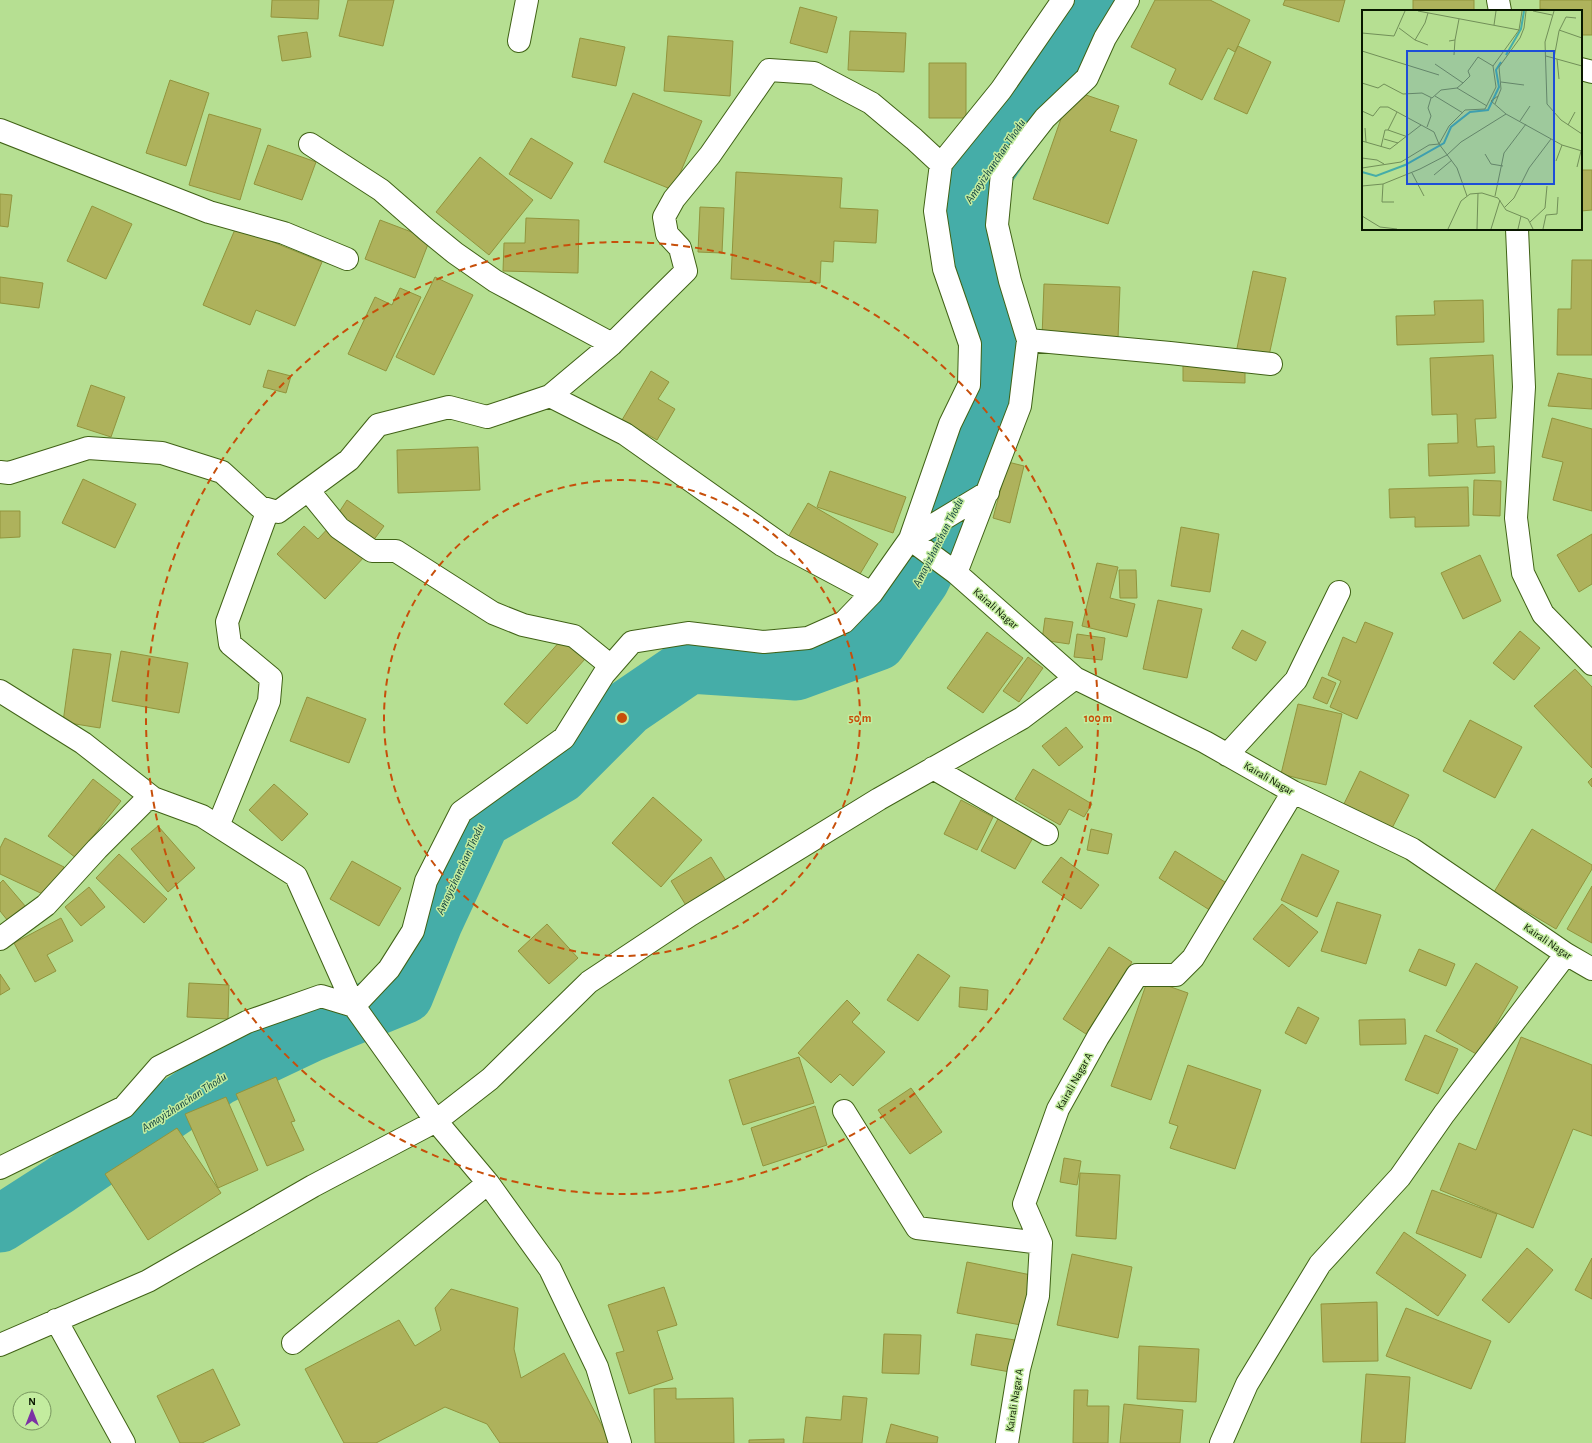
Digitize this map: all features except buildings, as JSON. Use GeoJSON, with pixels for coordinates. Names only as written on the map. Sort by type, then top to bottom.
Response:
{"type":"FeatureCollection","features":[{"type":"Feature","properties":{"kind":"street"},"geometry":{"type":"LineString","coordinates":[[519,41],[527,0]]}},
{"type":"Feature","properties":{"kind":"street"},"geometry":{"type":"LineString","coordinates":[[354,1006],[389,969],[413,931],[426,881],[460,812],[564,738],[604,674],[632,642],[688,633],[764,642],[808,638],[844,622],[872,593],[910,538],[950,424],[969,385],[970,344],[944,269],[935,211],[941,164],[1001,90],[1063,0]]}},
{"type":"Feature","properties":{"kind":"street"},"geometry":{"type":"LineString","coordinates":[[956,573],[1020,406],[1028,340],[1010,281],[997,225],[1002,173],[1045,118],[1087,78],[1105,38],[1128,0]]}},
{"type":"Feature","properties":{"kind":"street"},"geometry":{"type":"LineString","coordinates":[[1498,0],[1500,10]]}},
{"type":"Feature","properties":{"kind":"street"},"geometry":{"type":"LineString","coordinates":[[1582,69],[1592,72]]}},
{"type":"Feature","properties":{"kind":"street"},"geometry":{"type":"LineString","coordinates":[[0,472],[10,473],[88,448],[162,453],[222,472],[260,507],[278,512],[349,460],[378,425],[449,407],[487,417],[550,396],[612,344],[686,271],[680,248],[667,234],[664,217],[674,199],[710,155],[770,70],[814,73],[871,103],[941,164]]}},
{"type":"Feature","properties":{"kind":"street"},"geometry":{"type":"LineString","coordinates":[[0,130],[209,212],[284,233],[347,259]]}},
{"type":"Feature","properties":{"kind":"street"},"geometry":{"type":"LineString","coordinates":[[310,144],[381,190],[428,231],[495,281],[612,344]]}},
{"type":"Feature","properties":{"kind":"street"},"geometry":{"type":"LineString","coordinates":[[1517,230],[1524,387],[1516,518],[1523,573],[1543,614],[1592,664]]}},
{"type":"Feature","properties":{"kind":"street"},"geometry":{"type":"LineString","coordinates":[[1028,340],[1271,364]]}},
{"type":"Feature","properties":{"kind":"street"},"geometry":{"type":"LineString","coordinates":[[550,396],[625,434],[782,545],[872,593]]}},
{"type":"Feature","properties":{"kind":"street"},"geometry":{"type":"LineString","coordinates":[[308,490],[339,528],[372,551],[396,551],[492,613],[524,625],[574,636],[611,666]]}},
{"type":"Feature","properties":{"kind":"street"},"geometry":{"type":"LineString","coordinates":[[910,538],[988,492]]}},
{"type":"Feature","properties":{"kind":"street"},"geometry":{"type":"LineString","coordinates":[[218,826],[269,701],[271,678],[230,644],[227,622],[268,510]]}},
{"type":"Feature","properties":{"kind":"street","name":"Kairali Nagar"},"geometry":{"type":"LineString","coordinates":[[910,538],[956,573],[1075,678],[1205,742],[1293,792],[1412,849],[1566,954],[1592,969]]}},
{"type":"Feature","properties":{"kind":"street"},"geometry":{"type":"LineString","coordinates":[[1227,754],[1296,680],[1339,592]]}},
{"type":"Feature","properties":{"kind":"street"},"geometry":{"type":"LineString","coordinates":[[0,1345],[148,1281],[313,1186],[436,1121],[490,1079],[589,982],[690,915],[879,799],[1022,718],[1075,678]]}},
{"type":"Feature","properties":{"kind":"street"},"geometry":{"type":"LineString","coordinates":[[0,691],[83,743],[153,798],[202,816],[296,876],[354,1006],[436,1121],[488,1183],[550,1269],[597,1367],[620,1443]]}},
{"type":"Feature","properties":{"kind":"street"},"geometry":{"type":"LineString","coordinates":[[933,768],[1048,834]]}},
{"type":"Feature","properties":{"kind":"street","name":"Kairali Nagar A"},"geometry":{"type":"LineString","coordinates":[[1007,1443],[1019,1369],[1038,1296],[1041,1243],[1024,1204],[1058,1109],[1098,1038],[1137,975],[1176,975],[1193,958],[1293,792]]}},
{"type":"Feature","properties":{"kind":"street"},"geometry":{"type":"LineString","coordinates":[[5,930],[46,905],[96,849],[145,801],[153,798]]}},
{"type":"Feature","properties":{"kind":"street"},"geometry":{"type":"LineString","coordinates":[[1221,1443],[1247,1384],[1320,1264],[1400,1177],[1444,1114],[1566,954]]}},
{"type":"Feature","properties":{"kind":"street"},"geometry":{"type":"LineString","coordinates":[[0,1168],[124,1107],[160,1067],[247,1022],[320,996],[354,1006]]}},
{"type":"Feature","properties":{"kind":"street"},"geometry":{"type":"LineString","coordinates":[[844,1111],[917,1228],[1041,1243]]}},
{"type":"Feature","properties":{"kind":"street"},"geometry":{"type":"LineString","coordinates":[[293,1343],[488,1183]]}},
{"type":"Feature","properties":{"kind":"street"},"geometry":{"type":"LineString","coordinates":[[56,1320],[124,1443]]}},
{"type":"Feature","properties":{"kind":"waterway","name":"Amayizhanchan Thodu"},"geometry":{"type":"LineString","coordinates":[[0,1224],[59,1186],[219,1077],[312,1033],[405,995],[434,923],[482,820],[560,775],[627,708],[690,665],[796,672],[878,642],[921,580],[956,510],[1000,390],[989,295],[963,203],[1006,141],[1059,71],[1107,0]]}}]}
